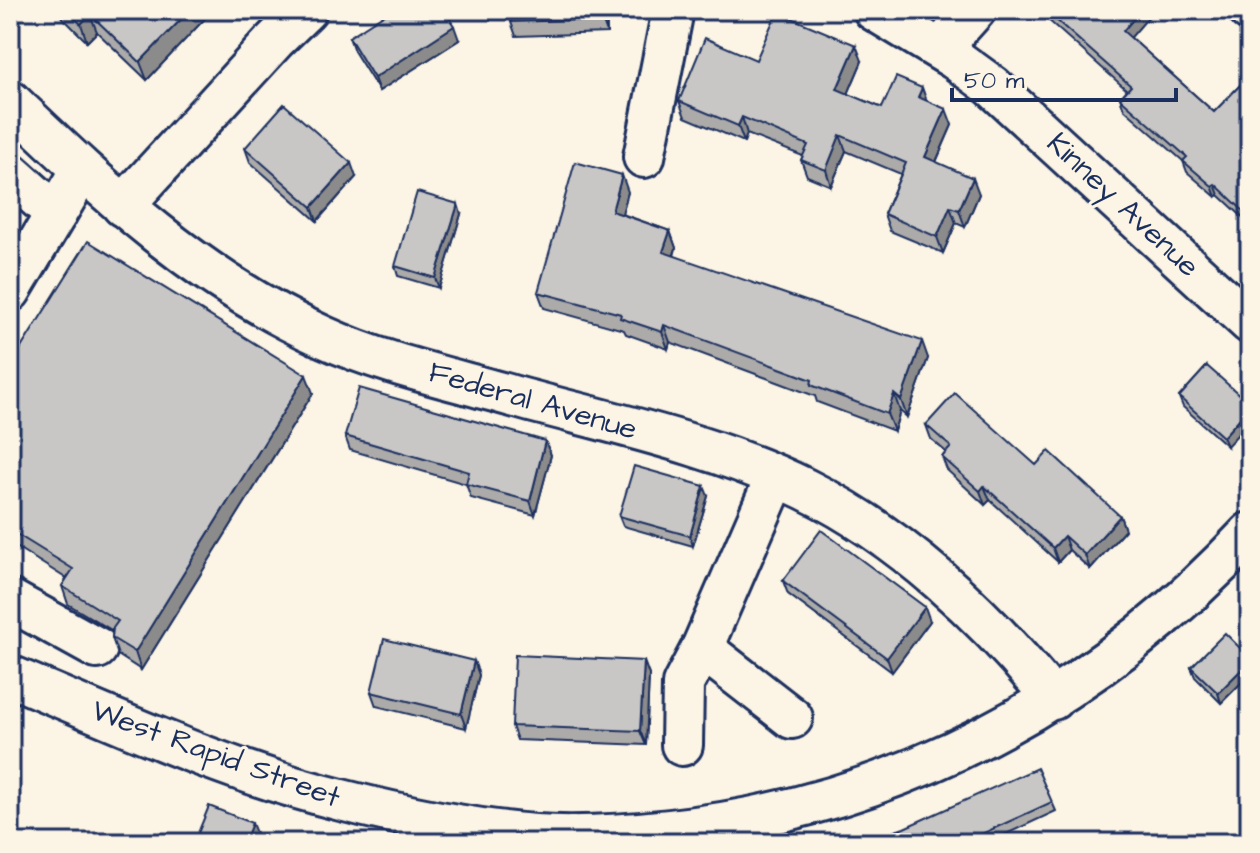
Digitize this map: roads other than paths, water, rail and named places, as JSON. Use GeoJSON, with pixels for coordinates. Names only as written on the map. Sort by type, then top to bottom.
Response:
{"type":"FeatureCollection","features":[{"type":"Feature","properties":{"kind":"street"},"geometry":{"type":"LineString","coordinates":[[123,206],[306,10]]}},
{"type":"Feature","properties":{"kind":"street"},"geometry":{"type":"LineString","coordinates":[[644,157],[673,10]]}},
{"type":"Feature","properties":{"kind":"street","name":"Kinney Avenue"},"geometry":{"type":"LineString","coordinates":[[874,10],[940,49],[992,86],[1250,323]]}},
{"type":"Feature","properties":{"kind":"street"},"geometry":{"type":"LineString","coordinates":[[940,49],[975,10]]}},
{"type":"Feature","properties":{"kind":"street","name":"Federal Avenue"},"geometry":{"type":"LineString","coordinates":[[10,101],[82,170],[174,248],[239,293],[325,338],[379,358],[707,450],[805,489],[849,514],[905,554],[1003,642],[1053,699]]}},
{"type":"Feature","properties":{"kind":"street"},"geometry":{"type":"LineString","coordinates":[[10,291],[82,170]]}},
{"type":"Feature","properties":{"kind":"street"},"geometry":{"type":"LineString","coordinates":[[10,173],[56,214]]}},
{"type":"Feature","properties":{"kind":"street"},"geometry":{"type":"LineString","coordinates":[[682,745],[683,684],[702,648],[776,477]]}},
{"type":"Feature","properties":{"kind":"street","name":"West Rapid Street"},"geometry":{"type":"LineString","coordinates":[[10,676],[266,779],[339,800],[469,827],[535,835],[597,837],[724,824],[853,793],[919,768],[999,731],[1053,699],[1155,623],[1250,533]]}},
{"type":"Feature","properties":{"kind":"street"},"geometry":{"type":"LineString","coordinates":[[10,600],[97,648]]}},
{"type":"Feature","properties":{"kind":"street"},"geometry":{"type":"LineString","coordinates":[[702,648],[792,718]]}}]}
